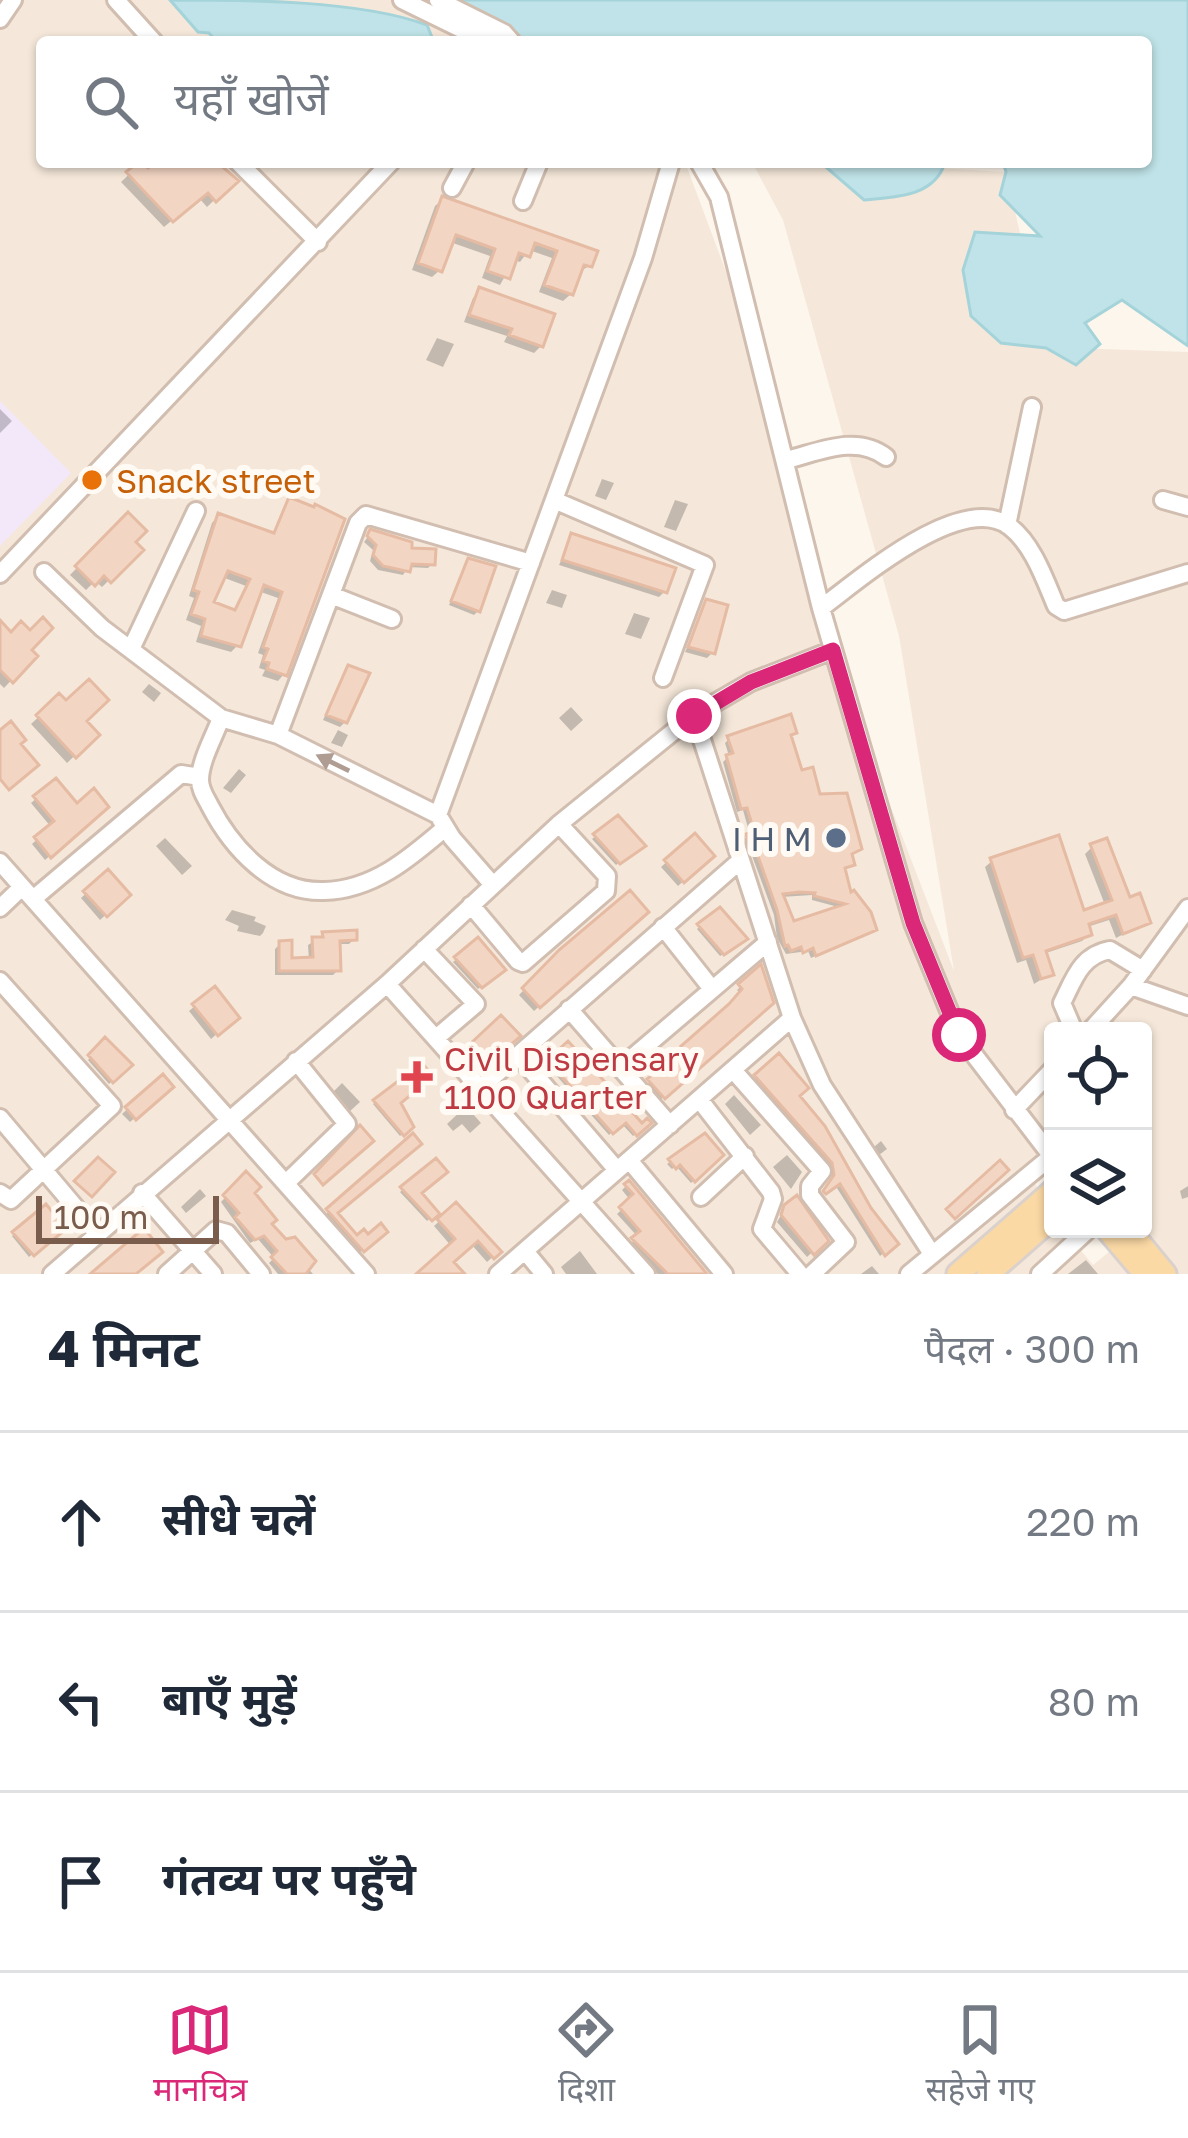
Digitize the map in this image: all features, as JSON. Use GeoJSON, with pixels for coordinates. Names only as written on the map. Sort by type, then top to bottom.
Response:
{"type":"FeatureCollection","features":[{"type":"Feature","properties":{"kind":"main road"},"geometry":{"type":"LineString","coordinates":[[958,1274],[1044,1199]]}},
{"type":"Feature","properties":{"kind":"main road"},"geometry":{"type":"LineString","coordinates":[[988,1274],[1044,1225]]}},
{"type":"Feature","properties":{"kind":"main road"},"geometry":{"type":"LineString","coordinates":[[1114,1238],[1144,1274]]}},
{"type":"Feature","properties":{"kind":"main road"},"geometry":{"type":"LineString","coordinates":[[1135,1238],[1165,1274]]}},
{"type":"Feature","properties":{"kind":"street"},"geometry":{"type":"LineString","coordinates":[[0,19],[13,0]]}},
{"type":"Feature","properties":{"kind":"street"},"geometry":{"type":"LineString","coordinates":[[116,0],[149,36]]}},
{"type":"Feature","properties":{"kind":"street"},"geometry":{"type":"LineString","coordinates":[[403,0],[491,36]]}},
{"type":"Feature","properties":{"kind":"street"},"geometry":{"type":"LineString","coordinates":[[438,0],[495,36]]}},
{"type":"Feature","properties":{"kind":"street"},"geometry":{"type":"LineString","coordinates":[[244,168],[318,242]]}},
{"type":"Feature","properties":{"kind":"street"},"geometry":{"type":"LineString","coordinates":[[0,574],[386,168]]}},
{"type":"Feature","properties":{"kind":"street"},"geometry":{"type":"LineString","coordinates":[[452,188],[463,168]]}},
{"type":"Feature","properties":{"kind":"street"},"geometry":{"type":"LineString","coordinates":[[523,201],[537,168]]}},
{"type":"Feature","properties":{"kind":"street"},"geometry":{"type":"LineString","coordinates":[[221,718],[200,777],[222,829],[276,880],[302,890],[326,892],[385,875],[441,821],[643,258],[669,168]]}},
{"type":"Feature","properties":{"kind":"street"},"geometry":{"type":"LineString","coordinates":[[702,168],[719,197],[821,608],[913,923],[959,1035],[1044,1147]]}},
{"type":"Feature","properties":{"kind":"street"},"geometry":{"type":"LineString","coordinates":[[1007,525],[1032,407]]}},
{"type":"Feature","properties":{"kind":"street"},"geometry":{"type":"LineString","coordinates":[[786,460],[859,444],[886,458]]}},
{"type":"Feature","properties":{"kind":"street"},"geometry":{"type":"LineString","coordinates":[[554,500],[705,565],[662,678]]}},
{"type":"Feature","properties":{"kind":"street"},"geometry":{"type":"LineString","coordinates":[[1163,500],[1188,506]]}},
{"type":"Feature","properties":{"kind":"street"},"geometry":{"type":"LineString","coordinates":[[130,649],[196,511]]}},
{"type":"Feature","properties":{"kind":"street"},"geometry":{"type":"LineString","coordinates":[[278,735],[358,524],[366,514],[530,563]]}},
{"type":"Feature","properties":{"kind":"street"},"geometry":{"type":"LineString","coordinates":[[821,608],[916,539],[977,518],[1007,525],[1028,546],[1056,606],[1064,611],[1188,573]]}},
{"type":"Feature","properties":{"kind":"street"},"geometry":{"type":"LineString","coordinates":[[44,572],[102,628],[221,718],[278,735],[441,821],[493,885]]}},
{"type":"Feature","properties":{"kind":"street"},"geometry":{"type":"LineString","coordinates":[[331,595],[392,620]]}},
{"type":"Feature","properties":{"kind":"street"},"geometry":{"type":"LineString","coordinates":[[52,1274],[387,984],[559,824],[694,716],[751,682],[833,650]]}},
{"type":"Feature","properties":{"kind":"street"},"geometry":{"type":"LineString","coordinates":[[694,716],[791,1018],[822,1085],[932,1254]]}},
{"type":"Feature","properties":{"kind":"street"},"geometry":{"type":"LineString","coordinates":[[0,908],[28,893],[182,774],[200,777]]}},
{"type":"Feature","properties":{"kind":"street"},"geometry":{"type":"LineString","coordinates":[[471,905],[523,963],[606,890],[607,876],[559,824]]}},
{"type":"Feature","properties":{"kind":"street"},"geometry":{"type":"LineString","coordinates":[[481,1088],[741,860]]}},
{"type":"Feature","properties":{"kind":"street"},"geometry":{"type":"LineString","coordinates":[[0,862],[366,1274]]}},
{"type":"Feature","properties":{"kind":"street"},"geometry":{"type":"LineString","coordinates":[[1098,1022],[1188,908]]}},
{"type":"Feature","properties":{"kind":"street"},"geometry":{"type":"LineString","coordinates":[[663,927],[712,988]]}},
{"type":"Feature","properties":{"kind":"street"},"geometry":{"type":"LineString","coordinates":[[620,1068],[768,942]]}},
{"type":"Feature","properties":{"kind":"street"},"geometry":{"type":"LineString","coordinates":[[424,949],[476,1004],[436,1038]]}},
{"type":"Feature","properties":{"kind":"street"},"geometry":{"type":"LineString","coordinates":[[1070,1022],[1062,1003],[1080,966],[1091,956],[1110,950],[1143,970]]}},
{"type":"Feature","properties":{"kind":"street"},"geometry":{"type":"LineString","coordinates":[[0,981],[7,1001],[112,1106],[11,1200],[0,1193]]}},
{"type":"Feature","properties":{"kind":"street"},"geometry":{"type":"LineString","coordinates":[[387,984],[646,1274]]}},
{"type":"Feature","properties":{"kind":"street"},"geometry":{"type":"LineString","coordinates":[[1131,986],[1188,1006]]}},
{"type":"Feature","properties":{"kind":"street"},"geometry":{"type":"LineString","coordinates":[[569,1009],[670,1125]]}},
{"type":"Feature","properties":{"kind":"street"},"geometry":{"type":"LineString","coordinates":[[498,1274],[791,1018]]}},
{"type":"Feature","properties":{"kind":"street"},"geometry":{"type":"LineString","coordinates":[[518,1054],[724,1274]]}},
{"type":"Feature","properties":{"kind":"street"},"geometry":{"type":"LineString","coordinates":[[286,1184],[347,1124],[296,1061]]}},
{"type":"Feature","properties":{"kind":"street"},"geometry":{"type":"LineString","coordinates":[[733,1070],[822,1171],[809,1186],[810,1196],[846,1242],[812,1274]]}},
{"type":"Feature","properties":{"kind":"street"},"geometry":{"type":"LineString","coordinates":[[1014,1110],[1044,1079]]}},
{"type":"Feature","properties":{"kind":"street"},"geometry":{"type":"LineString","coordinates":[[699,1099],[773,1196],[762,1229],[800,1274]]}},
{"type":"Feature","properties":{"kind":"street"},"geometry":{"type":"LineString","coordinates":[[0,1118],[97,1233]]}},
{"type":"Feature","properties":{"kind":"street"},"geometry":{"type":"LineString","coordinates":[[701,1197],[745,1156]]}},
{"type":"Feature","properties":{"kind":"street"},"geometry":{"type":"LineString","coordinates":[[909,1274],[1044,1163]]}},
{"type":"Feature","properties":{"kind":"street"},"geometry":{"type":"LineString","coordinates":[[142,1193],[213,1274]]}},
{"type":"Feature","properties":{"kind":"street"},"geometry":{"type":"LineString","coordinates":[[167,1274],[216,1229],[261,1274]]}},
{"type":"Feature","properties":{"kind":"street"},"geometry":{"type":"LineString","coordinates":[[1040,1274],[1080,1238]]}},
{"type":"Feature","properties":{"kind":"street"},"geometry":{"type":"LineString","coordinates":[[525,1251],[544,1274]]}},
{"type":"Feature","properties":{"kind":"shaded area"},"geometry":{"type":"Polygon","coordinates":[[[0,0],[410,0],[476,36],[36,36],[36,168],[687,168],[759,360],[839,672],[954,971],[899,636],[783,220],[755,168],[1006,172],[1046,347],[1188,352],[1188,1274],[1165,1274],[1139,1238],[1152,1238],[1152,1022],[1044,1022],[1044,1153],[1029,1167],[1044,1206],[1044,1238],[1070,1238],[1093,1265],[1125,1239],[1149,1274],[0,1274],[0,0]]]}},
{"type":"Feature","properties":{"kind":"shaded area"},"geometry":{"type":"Polygon","coordinates":[[[0,401],[71,473],[0,546],[0,401]]]}},
{"type":"Feature","properties":{"kind":"water"},"geometry":{"type":"Polygon","coordinates":[[[170,0],[302,3],[369,11],[427,25],[432,36],[212,36],[198,32],[170,0]]]}},
{"type":"Feature","properties":{"kind":"water"},"geometry":{"type":"Polygon","coordinates":[[[449,0],[1188,0],[1188,346],[1122,300],[1085,323],[1100,344],[1076,365],[1046,348],[1001,343],[971,316],[963,270],[975,232],[1040,236],[1000,195],[1005,168],[1152,168],[1152,36],[517,36],[449,0]]]}},
{"type":"Feature","properties":{"kind":"water"},"geometry":{"type":"Polygon","coordinates":[[[827,168],[942,168],[923,189],[864,200],[827,168]]]}},
{"type":"Feature","properties":{"kind":"building"},"geometry":{"type":"Polygon","coordinates":[[[131,168],[224,168],[239,181],[216,202],[208,193],[173,222],[126,172],[131,168]]]}},
{"type":"Feature","properties":{"kind":"building"},"geometry":{"type":"Polygon","coordinates":[[[442,196],[598,251],[592,267],[584,265],[573,295],[544,285],[557,251],[535,243],[530,257],[519,253],[510,279],[487,271],[495,249],[456,235],[442,272],[418,263],[442,196]]]}},
{"type":"Feature","properties":{"kind":"building"},"geometry":{"type":"Polygon","coordinates":[[[479,287],[555,314],[543,347],[509,335],[512,329],[469,315],[479,287]]]}},
{"type":"Feature","properties":{"kind":"building"},"geometry":{"type":"Polygon","coordinates":[[[289,497],[345,519],[287,676],[267,669],[269,663],[263,661],[268,649],[263,647],[282,592],[264,585],[241,647],[201,636],[205,619],[191,614],[199,592],[193,590],[218,513],[274,533],[289,497]],[[228,571],[214,602],[235,610],[250,579],[228,571]]]}},
{"type":"Feature","properties":{"kind":"building"},"geometry":{"type":"Polygon","coordinates":[[[128,512],[147,531],[136,542],[144,550],[111,583],[104,576],[95,586],[75,566],[128,512]]]}},
{"type":"Feature","properties":{"kind":"building"},"geometry":{"type":"Polygon","coordinates":[[[370,529],[412,542],[412,548],[436,549],[435,565],[412,564],[410,572],[383,566],[373,555],[376,545],[367,536],[370,529]]]}},
{"type":"Feature","properties":{"kind":"building"},"geometry":{"type":"Polygon","coordinates":[[[571,533],[676,568],[667,593],[562,560],[571,533]]]}},
{"type":"Feature","properties":{"kind":"building"},"geometry":{"type":"Polygon","coordinates":[[[468,558],[496,566],[480,612],[451,601],[468,558]]]}},
{"type":"Feature","properties":{"kind":"building"},"geometry":{"type":"Polygon","coordinates":[[[706,599],[728,605],[715,654],[688,647],[706,599]]]}},
{"type":"Feature","properties":{"kind":"building"},"geometry":{"type":"Polygon","coordinates":[[[43,617],[53,628],[32,650],[38,656],[13,683],[0,670],[0,620],[11,632],[21,621],[30,630],[43,617]]]}},
{"type":"Feature","properties":{"kind":"building"},"geometry":{"type":"Polygon","coordinates":[[[348,665],[370,673],[347,723],[326,715],[348,665]]]}},
{"type":"Feature","properties":{"kind":"building"},"geometry":{"type":"Polygon","coordinates":[[[89,679],[109,700],[87,721],[100,735],[76,758],[36,715],[59,693],[66,700],[89,679]]]}},
{"type":"Feature","properties":{"kind":"building"},"geometry":{"type":"Polygon","coordinates":[[[791,714],[797,733],[791,735],[802,770],[813,767],[820,794],[847,793],[862,849],[852,854],[855,865],[845,868],[851,892],[871,912],[877,930],[816,956],[813,948],[803,953],[801,947],[791,951],[785,946],[777,910],[746,834],[754,831],[747,808],[741,809],[726,755],[733,753],[727,736],[791,714]],[[815,893],[783,894],[794,921],[845,904],[815,893]]]}},
{"type":"Feature","properties":{"kind":"building"},"geometry":{"type":"Polygon","coordinates":[[[11,721],[26,740],[21,744],[39,765],[9,790],[0,779],[0,730],[11,721]]]}},
{"type":"Feature","properties":{"kind":"building"},"geometry":{"type":"Polygon","coordinates":[[[56,778],[77,803],[94,788],[109,807],[51,858],[34,837],[54,821],[33,796],[56,778]]]}},
{"type":"Feature","properties":{"kind":"building"},"geometry":{"type":"Polygon","coordinates":[[[618,815],[646,846],[620,864],[593,834],[618,815]]]}},
{"type":"Feature","properties":{"kind":"building"},"geometry":{"type":"Polygon","coordinates":[[[695,833],[715,856],[684,883],[664,860],[695,833]]]}},
{"type":"Feature","properties":{"kind":"building"},"geometry":{"type":"Polygon","coordinates":[[[1059,835],[1084,910],[1112,900],[1090,844],[1107,838],[1130,897],[1140,893],[1151,923],[1123,934],[1116,915],[1089,924],[1092,935],[1046,951],[1054,975],[1041,979],[1033,955],[1023,958],[990,858],[1059,835]]]}},
{"type":"Feature","properties":{"kind":"building"},"geometry":{"type":"Polygon","coordinates":[[[108,869],[131,895],[107,917],[83,891],[108,869]]]}},
{"type":"Feature","properties":{"kind":"building"},"geometry":{"type":"Polygon","coordinates":[[[630,890],[649,912],[540,1008],[522,988],[630,890]]]}},
{"type":"Feature","properties":{"kind":"building"},"geometry":{"type":"Polygon","coordinates":[[[720,907],[748,939],[724,955],[697,924],[720,907]]]}},
{"type":"Feature","properties":{"kind":"building"},"geometry":{"type":"Polygon","coordinates":[[[357,930],[357,940],[340,941],[341,971],[279,971],[279,941],[292,940],[292,958],[313,957],[312,937],[357,930]]]}},
{"type":"Feature","properties":{"kind":"building"},"geometry":{"type":"Polygon","coordinates":[[[478,937],[506,970],[482,988],[454,957],[478,937]]]}},
{"type":"Feature","properties":{"kind":"building"},"geometry":{"type":"Polygon","coordinates":[[[761,964],[774,1003],[665,1099],[647,1079],[685,1050],[681,1046],[729,1004],[742,989],[738,984],[761,964]]]}},
{"type":"Feature","properties":{"kind":"building"},"geometry":{"type":"Polygon","coordinates":[[[215,986],[240,1018],[218,1036],[192,1004],[215,986]]]}},
{"type":"Feature","properties":{"kind":"building"},"geometry":{"type":"Polygon","coordinates":[[[501,1015],[521,1036],[489,1063],[471,1043],[501,1015]]]}},
{"type":"Feature","properties":{"kind":"building"},"geometry":{"type":"Polygon","coordinates":[[[105,1037],[133,1065],[113,1083],[88,1055],[105,1037]]]}},
{"type":"Feature","properties":{"kind":"building"},"geometry":{"type":"Polygon","coordinates":[[[568,1041],[642,1123],[647,1118],[652,1123],[637,1136],[626,1123],[613,1134],[547,1060],[568,1041]]]}},
{"type":"Feature","properties":{"kind":"building"},"geometry":{"type":"Polygon","coordinates":[[[779,1053],[809,1088],[800,1096],[825,1126],[871,1208],[899,1244],[885,1256],[840,1184],[826,1194],[823,1191],[834,1175],[832,1163],[754,1075],[779,1053]]]}},
{"type":"Feature","properties":{"kind":"building"},"geometry":{"type":"Polygon","coordinates":[[[422,1063],[433,1076],[401,1103],[414,1127],[404,1136],[373,1100],[422,1063]]]}},
{"type":"Feature","properties":{"kind":"building"},"geometry":{"type":"Polygon","coordinates":[[[163,1074],[174,1087],[136,1120],[125,1107],[163,1074]]]}},
{"type":"Feature","properties":{"kind":"building"},"geometry":{"type":"Polygon","coordinates":[[[360,1125],[374,1141],[323,1185],[314,1174],[360,1125]]]}},
{"type":"Feature","properties":{"kind":"building"},"geometry":{"type":"Polygon","coordinates":[[[413,1133],[422,1144],[338,1213],[357,1235],[364,1229],[368,1234],[381,1223],[388,1232],[364,1252],[326,1209],[413,1133]]]}},
{"type":"Feature","properties":{"kind":"building"},"geometry":{"type":"Polygon","coordinates":[[[705,1133],[724,1155],[695,1182],[668,1159],[705,1133]]]}},
{"type":"Feature","properties":{"kind":"building"},"geometry":{"type":"Polygon","coordinates":[[[98,1157],[115,1172],[92,1197],[74,1181],[98,1157]]]}},
{"type":"Feature","properties":{"kind":"building"},"geometry":{"type":"Polygon","coordinates":[[[436,1158],[448,1172],[422,1193],[440,1214],[432,1221],[400,1187],[436,1158]]]}},
{"type":"Feature","properties":{"kind":"building"},"geometry":{"type":"Polygon","coordinates":[[[1000,1160],[1009,1170],[955,1219],[946,1209],[1000,1160]]]}},
{"type":"Feature","properties":{"kind":"building"},"geometry":{"type":"Polygon","coordinates":[[[246,1171],[261,1187],[255,1193],[277,1220],[272,1224],[286,1239],[295,1237],[316,1261],[306,1274],[287,1274],[271,1257],[277,1251],[264,1236],[255,1240],[235,1217],[239,1213],[223,1195],[246,1171]]]}},
{"type":"Feature","properties":{"kind":"building"},"geometry":{"type":"Polygon","coordinates":[[[629,1180],[707,1274],[668,1274],[631,1238],[640,1231],[619,1207],[633,1194],[624,1184],[629,1180]]]}},
{"type":"Feature","properties":{"kind":"building"},"geometry":{"type":"Polygon","coordinates":[[[797,1195],[829,1241],[814,1255],[781,1215],[784,1205],[797,1195]]]}},
{"type":"Feature","properties":{"kind":"building"},"geometry":{"type":"Polygon","coordinates":[[[456,1202],[502,1252],[494,1259],[478,1241],[454,1262],[465,1274],[416,1274],[455,1239],[437,1219],[456,1202]]]}},
{"type":"Feature","properties":{"kind":"building"},"geometry":{"type":"Polygon","coordinates":[[[46,1204],[66,1229],[34,1256],[12,1232],[46,1204]]]}},
{"type":"Feature","properties":{"kind":"building"},"geometry":{"type":"Polygon","coordinates":[[[144,1228],[163,1252],[136,1274],[90,1274],[144,1228]]]}},
{"type":"Feature","properties":{"kind":"place","name":"Snack street"},"geometry":{"type":"Point","coordinates":[92,480]}},
{"type":"Feature","properties":{"kind":"place","name":"I H M"},"geometry":{"type":"Point","coordinates":[836,838]}},
{"type":"Feature","properties":{"kind":"place","name":"Civil Dispensary 1100 Quarter"},"geometry":{"type":"Point","coordinates":[417,1077]}},
{"type":"Feature","properties":{"kind":"route"},"geometry":{"type":"LineString","coordinates":[[694,716],[751,682],[833,650],[913,923],[959,1035]]}}]}
